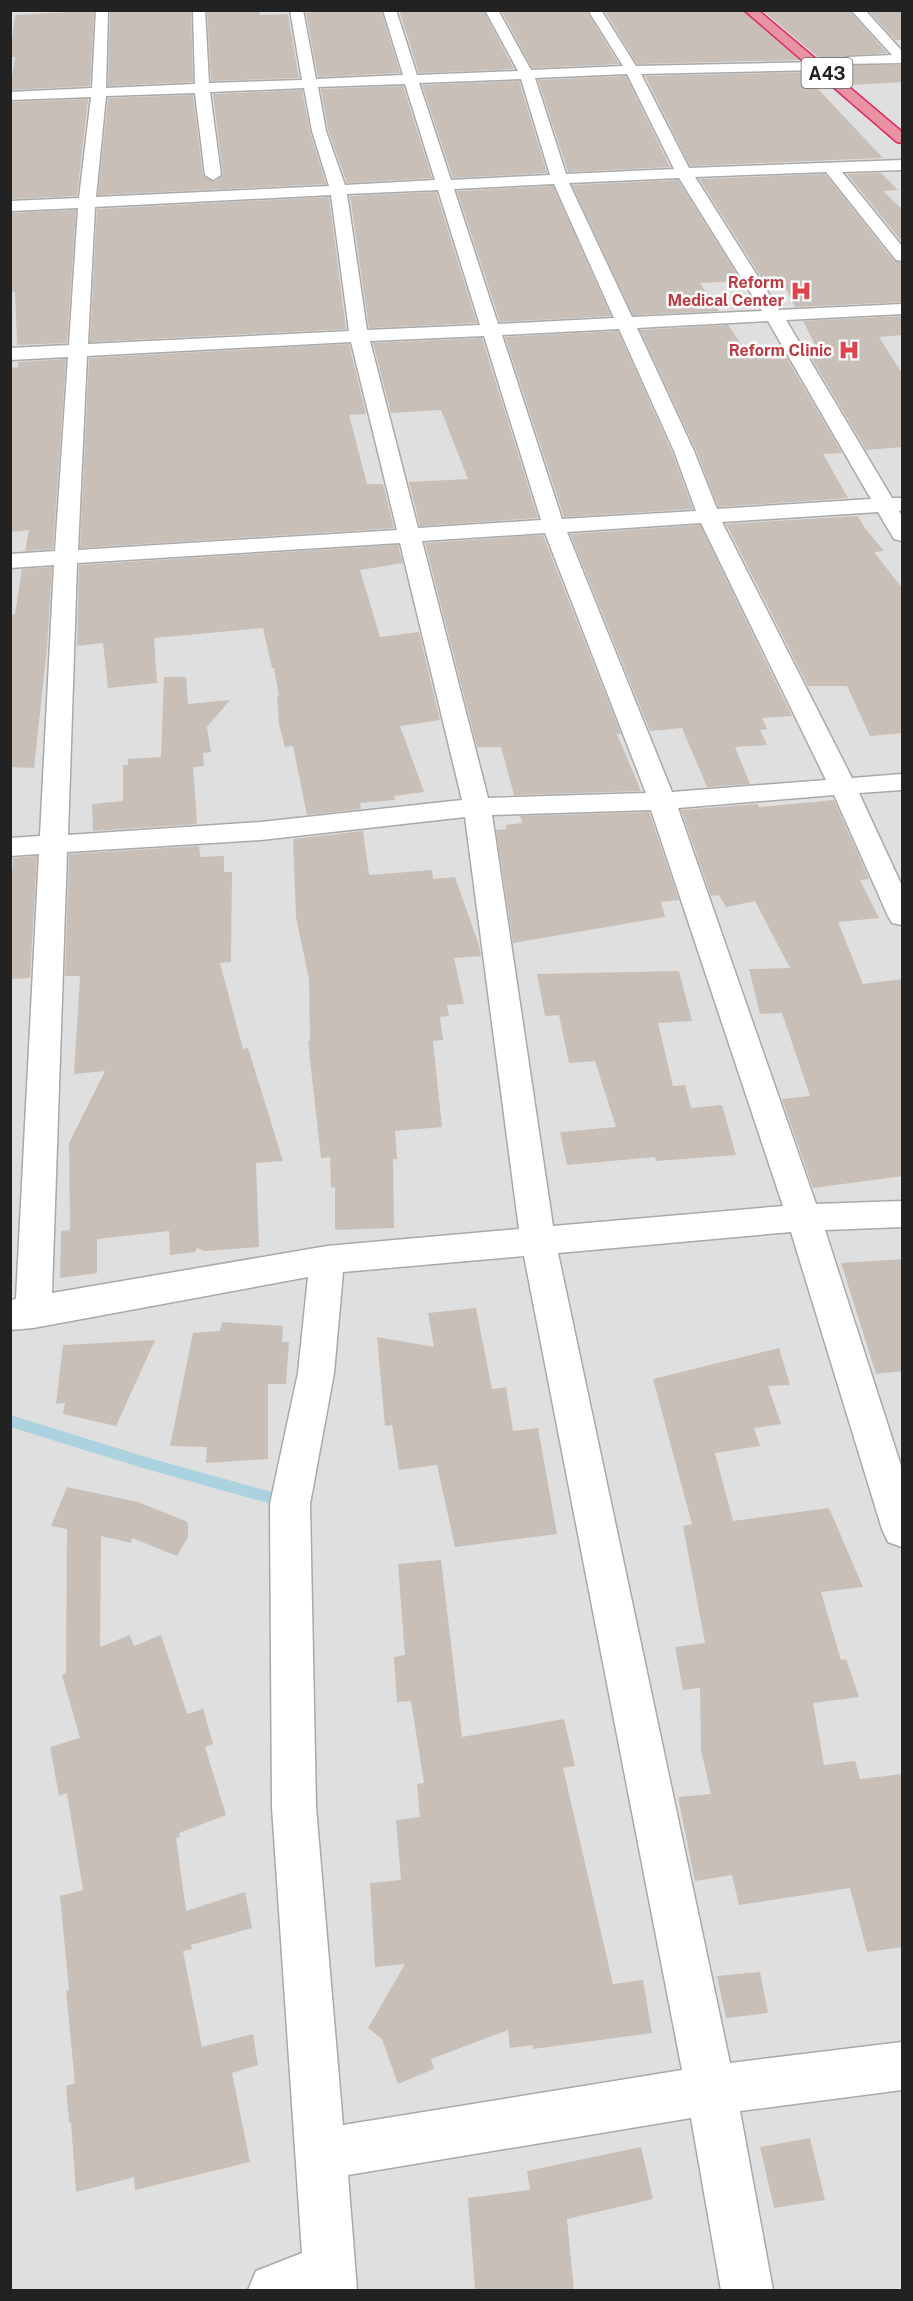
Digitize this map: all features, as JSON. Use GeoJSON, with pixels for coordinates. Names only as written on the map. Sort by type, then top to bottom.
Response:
{"type":"FeatureCollection","features":[{"type":"Feature","properties":{"kind":"highway","name":"A43"},"geometry":{"type":"LineString","coordinates":[[750,10],[903,139]]}},
{"type":"Feature","properties":{"kind":"highway","name":"A43"},"geometry":{"type":"LineString","coordinates":[[844,58],[860,72]]}},
{"type":"Feature","properties":{"kind":"street"},"geometry":{"type":"LineString","coordinates":[[102,10],[99,93],[87,201],[66,559],[54,844],[22,1314],[327,1260],[804,1218],[903,1214]]}},
{"type":"Feature","properties":{"kind":"street"},"geometry":{"type":"LineString","coordinates":[[199,10],[202,88],[213,175]]}},
{"type":"Feature","properties":{"kind":"street"},"geometry":{"type":"LineString","coordinates":[[296,10],[319,131],[338,189],[360,336],[477,807],[538,1241],[711,2090],[747,2290]]}},
{"type":"Feature","properties":{"kind":"street"},"geometry":{"type":"LineString","coordinates":[[389,10],[554,527],[662,801],[804,1218],[903,1529]]}},
{"type":"Feature","properties":{"kind":"street"},"geometry":{"type":"LineString","coordinates":[[491,10],[527,75],[560,180],[684,451],[709,517],[843,787],[903,916]]}},
{"type":"Feature","properties":{"kind":"street"},"geometry":{"type":"LineString","coordinates":[[594,10],[632,70],[684,173],[894,505],[903,534]]}},
{"type":"Feature","properties":{"kind":"street"},"geometry":{"type":"LineString","coordinates":[[857,10],[903,58]]}},
{"type":"Feature","properties":{"kind":"street"},"geometry":{"type":"LineString","coordinates":[[844,58],[903,58]]}},
{"type":"Feature","properties":{"kind":"street"},"geometry":{"type":"LineString","coordinates":[[10,96],[632,70],[819,66]]}},
{"type":"Feature","properties":{"kind":"street"},"geometry":{"type":"LineString","coordinates":[[10,206],[684,173],[903,165]]}},
{"type":"Feature","properties":{"kind":"street"},"geometry":{"type":"LineString","coordinates":[[831,168],[903,256]]}},
{"type":"Feature","properties":{"kind":"street"},"geometry":{"type":"LineString","coordinates":[[10,354],[903,309]]}},
{"type":"Feature","properties":{"kind":"street"},"geometry":{"type":"LineString","coordinates":[[10,561],[894,505]]}},
{"type":"Feature","properties":{"kind":"street"},"geometry":{"type":"LineString","coordinates":[[10,847],[261,831],[477,807],[662,801],[903,782]]}},
{"type":"Feature","properties":{"kind":"street"},"geometry":{"type":"LineString","coordinates":[[276,2290],[330,2280],[294,1806],[290,1504],[316,1373],[327,1260]]}},
{"type":"Feature","properties":{"kind":"street"},"geometry":{"type":"LineString","coordinates":[[322,2154],[711,2090],[903,2066]]}},
{"type":"Feature","properties":{"kind":"shaded area"},"geometry":{"type":"Polygon","coordinates":[[[11,11],[902,11],[902,2290],[11,2290],[11,11]]]}},
{"type":"Feature","properties":{"kind":"building"},"geometry":{"type":"Polygon","coordinates":[[[191,10],[193,82],[108,86],[110,12],[191,10]]]}},
{"type":"Feature","properties":{"kind":"building"},"geometry":{"type":"Polygon","coordinates":[[[207,10],[259,12],[260,15],[288,14],[299,78],[211,81],[207,10]]]}},
{"type":"Feature","properties":{"kind":"building"},"geometry":{"type":"Polygon","coordinates":[[[333,10],[381,10],[400,73],[318,77],[306,13],[333,10]]]}},
{"type":"Feature","properties":{"kind":"building"},"geometry":{"type":"Polygon","coordinates":[[[399,10],[483,10],[514,69],[419,73],[399,10]]]}},
{"type":"Feature","properties":{"kind":"building"},"geometry":{"type":"Polygon","coordinates":[[[501,10],[586,10],[619,64],[532,68],[501,10]]]}},
{"type":"Feature","properties":{"kind":"building"},"geometry":{"type":"Polygon","coordinates":[[[604,10],[742,10],[799,60],[637,64],[604,10]]]}},
{"type":"Feature","properties":{"kind":"building"},"geometry":{"type":"Polygon","coordinates":[[[762,10],[849,10],[887,53],[843,56],[839,60],[841,65],[903,65],[903,82],[851,85],[762,10]]]}},
{"type":"Feature","properties":{"kind":"building"},"geometry":{"type":"Polygon","coordinates":[[[868,10],[903,10],[903,40],[895,40],[868,10]]]}},
{"type":"Feature","properties":{"kind":"building"},"geometry":{"type":"Polygon","coordinates":[[[90,11],[94,13],[90,86],[10,90],[15,57],[10,57],[15,15],[90,11]]]}},
{"type":"Feature","properties":{"kind":"building"},"geometry":{"type":"Polygon","coordinates":[[[813,72],[830,87],[817,88],[883,158],[690,166],[645,76],[813,72]]]}},
{"type":"Feature","properties":{"kind":"building"},"geometry":{"type":"Polygon","coordinates":[[[626,76],[670,167],[568,172],[538,80],[626,76]]]}},
{"type":"Feature","properties":{"kind":"building"},"geometry":{"type":"Polygon","coordinates":[[[519,81],[547,173],[453,178],[422,85],[519,81]]]}},
{"type":"Feature","properties":{"kind":"building"},"geometry":{"type":"Polygon","coordinates":[[[403,86],[432,178],[347,183],[328,130],[321,89],[403,86]]]}},
{"type":"Feature","properties":{"kind":"building"},"geometry":{"type":"Polygon","coordinates":[[[302,90],[310,132],[326,184],[98,195],[108,98],[193,95],[203,175],[214,182],[223,175],[213,94],[302,90]]]}},
{"type":"Feature","properties":{"kind":"building"},"geometry":{"type":"Polygon","coordinates":[[[88,99],[77,196],[10,199],[10,102],[88,99]]]}},
{"type":"Feature","properties":{"kind":"building"},"geometry":{"type":"Polygon","coordinates":[[[881,173],[898,190],[883,191],[903,210],[903,243],[847,174],[881,173]]]}},
{"type":"Feature","properties":{"kind":"building"},"geometry":{"type":"Polygon","coordinates":[[[825,174],[894,261],[903,263],[903,302],[795,307],[781,279],[763,280],[699,179],[825,174]]]}},
{"type":"Feature","properties":{"kind":"building"},"geometry":{"type":"Polygon","coordinates":[[[678,180],[741,281],[700,283],[719,311],[633,315],[572,185],[678,180]]]}},
{"type":"Feature","properties":{"kind":"building"},"geometry":{"type":"Polygon","coordinates":[[[553,186],[611,316],[500,322],[457,191],[553,186]]]}},
{"type":"Feature","properties":{"kind":"building"},"geometry":{"type":"Polygon","coordinates":[[[436,192],[477,323],[369,328],[350,196],[436,192]]]}},
{"type":"Feature","properties":{"kind":"building"},"geometry":{"type":"Polygon","coordinates":[[[329,197],[346,329],[90,342],[97,209],[329,197]]]}},
{"type":"Feature","properties":{"kind":"building"},"geometry":{"type":"Polygon","coordinates":[[[76,210],[67,343],[17,345],[15,292],[10,292],[10,213],[76,210]]]}},
{"type":"Feature","properties":{"kind":"building"},"geometry":{"type":"Polygon","coordinates":[[[903,316],[903,335],[879,337],[903,375],[903,447],[866,450],[809,354],[819,353],[803,321],[903,316]]]}},
{"type":"Feature","properties":{"kind":"building"},"geometry":{"type":"Polygon","coordinates":[[[728,325],[750,357],[785,355],[842,453],[823,454],[848,498],[718,507],[696,450],[640,330],[728,325]]]}},
{"type":"Feature","properties":{"kind":"building"},"geometry":{"type":"Polygon","coordinates":[[[618,331],[672,452],[693,509],[564,517],[505,337],[618,331]]]}},
{"type":"Feature","properties":{"kind":"building"},"geometry":{"type":"Polygon","coordinates":[[[482,338],[538,518],[420,526],[409,482],[468,479],[441,410],[391,413],[373,343],[482,338]]]}},
{"type":"Feature","properties":{"kind":"building"},"geometry":{"type":"Polygon","coordinates":[[[349,344],[366,414],[349,415],[367,484],[383,484],[394,528],[80,548],[89,358],[349,344]]]}},
{"type":"Feature","properties":{"kind":"building"},"geometry":{"type":"Polygon","coordinates":[[[66,359],[53,549],[25,551],[29,530],[10,532],[10,368],[18,367],[18,362],[66,359]]]}},
{"type":"Feature","properties":{"kind":"building"},"geometry":{"type":"Polygon","coordinates":[[[858,516],[884,551],[874,552],[903,589],[903,733],[870,736],[847,686],[808,686],[726,524],[858,516]]]}},
{"type":"Feature","properties":{"kind":"building"},"geometry":{"type":"Polygon","coordinates":[[[700,525],[792,716],[762,718],[767,729],[760,730],[767,745],[735,747],[750,784],[707,787],[682,728],[650,731],[570,534],[700,525]]]}},
{"type":"Feature","properties":{"kind":"building"},"geometry":{"type":"Polygon","coordinates":[[[543,535],[621,734],[617,734],[641,791],[514,795],[501,747],[477,747],[425,543],[543,535]]]}},
{"type":"Feature","properties":{"kind":"building"},"geometry":{"type":"Polygon","coordinates":[[[398,545],[403,563],[360,570],[380,637],[419,632],[440,720],[400,726],[424,792],[394,796],[395,800],[360,803],[361,809],[307,815],[293,746],[285,747],[279,724],[277,696],[279,696],[263,628],[154,638],[157,683],[108,688],[103,643],[77,646],[79,565],[398,545]]]}},
{"type":"Feature","properties":{"kind":"building"},"geometry":{"type":"Polygon","coordinates":[[[52,567],[47,648],[34,768],[10,767],[10,615],[15,614],[22,569],[52,567]]]}},
{"type":"Feature","properties":{"kind":"building"},"geometry":{"type":"Polygon","coordinates":[[[164,677],[186,677],[188,704],[230,700],[207,727],[211,752],[203,753],[204,766],[193,767],[197,824],[93,831],[92,804],[123,801],[123,765],[128,765],[128,759],[161,757],[164,677]]]}},
{"type":"Feature","properties":{"kind":"building"},"geometry":{"type":"Polygon","coordinates":[[[834,800],[869,879],[860,880],[879,918],[838,922],[863,984],[903,979],[903,1176],[813,1188],[782,1099],[810,1096],[782,1013],[760,1014],[749,969],[790,968],[755,901],[726,907],[719,895],[711,896],[681,810],[758,804],[759,807],[834,800]]]}},
{"type":"Feature","properties":{"kind":"building"},"geometry":{"type":"Polygon","coordinates":[[[649,812],[679,900],[661,902],[665,917],[513,943],[496,830],[507,829],[505,825],[522,823],[520,816],[649,812]]]}},
{"type":"Feature","properties":{"kind":"building"},"geometry":{"type":"Polygon","coordinates":[[[363,831],[369,875],[432,870],[433,879],[455,877],[481,956],[454,958],[464,1004],[447,1005],[449,1016],[440,1017],[443,1040],[433,1041],[442,1127],[395,1131],[397,1159],[393,1159],[394,1228],[335,1230],[335,1187],[331,1188],[330,1157],[321,1158],[308,1041],[310,1041],[309,979],[296,917],[293,839],[363,831]]]}},
{"type":"Feature","properties":{"kind":"building"},"geometry":{"type":"Polygon","coordinates":[[[199,846],[200,857],[224,856],[224,872],[232,872],[231,962],[220,963],[243,1049],[248,1048],[283,1161],[256,1163],[259,1247],[205,1251],[197,1248],[195,1252],[170,1255],[169,1231],[97,1239],[97,1273],[60,1278],[61,1231],[70,1230],[69,1143],[105,1071],[74,1074],[80,976],[65,976],[69,854],[199,846]]]}},
{"type":"Feature","properties":{"kind":"building"},"geometry":{"type":"Polygon","coordinates":[[[37,856],[30,978],[10,979],[10,870],[13,869],[13,858],[37,856]]]}},
{"type":"Feature","properties":{"kind":"building"},"geometry":{"type":"Polygon","coordinates":[[[679,971],[692,1021],[658,1023],[673,1086],[685,1085],[691,1108],[722,1105],[736,1155],[656,1161],[655,1157],[567,1165],[560,1132],[616,1127],[595,1061],[569,1063],[559,1015],[545,1016],[537,974],[679,971]]]}},
{"type":"Feature","properties":{"kind":"building"},"geometry":{"type":"Polygon","coordinates":[[[903,1259],[903,1371],[876,1374],[841,1263],[903,1259]]]}},
{"type":"Feature","properties":{"kind":"building"},"geometry":{"type":"Polygon","coordinates":[[[476,1308],[492,1389],[506,1387],[513,1431],[538,1428],[557,1534],[455,1547],[437,1465],[399,1470],[392,1425],[385,1426],[377,1337],[434,1347],[428,1313],[476,1308]]]}},
{"type":"Feature","properties":{"kind":"building"},"geometry":{"type":"Polygon","coordinates":[[[222,1322],[283,1326],[282,1342],[289,1342],[286,1384],[268,1384],[268,1459],[206,1463],[207,1447],[170,1446],[193,1333],[220,1331],[222,1322]]]}},
{"type":"Feature","properties":{"kind":"building"},"geometry":{"type":"Polygon","coordinates":[[[155,1340],[116,1426],[63,1414],[65,1403],[56,1404],[63,1345],[155,1340]]]}},
{"type":"Feature","properties":{"kind":"building"},"geometry":{"type":"Polygon","coordinates":[[[779,1348],[790,1385],[768,1386],[781,1424],[754,1428],[760,1446],[715,1453],[733,1521],[829,1508],[863,1587],[821,1592],[841,1660],[846,1659],[859,1697],[813,1703],[824,1765],[855,1761],[860,1779],[903,1774],[903,1947],[867,1952],[850,1888],[739,1905],[732,1875],[695,1881],[678,1797],[711,1794],[701,1750],[700,1688],[683,1690],[675,1647],[705,1643],[683,1526],[692,1524],[653,1379],[779,1348]]]}},
{"type":"Feature","properties":{"kind":"building"},"geometry":{"type":"Polygon","coordinates":[[[67,1487],[138,1502],[188,1522],[188,1537],[177,1556],[132,1538],[131,1543],[101,1536],[100,1647],[130,1635],[134,1646],[161,1635],[187,1714],[203,1709],[213,1744],[205,1747],[226,1815],[179,1833],[180,1837],[176,1838],[186,1911],[245,1892],[252,1928],[191,1945],[192,1949],[183,1951],[202,2047],[253,2034],[258,2065],[232,2073],[250,2162],[135,2190],[134,2177],[76,2192],[71,2122],[69,2122],[66,2086],[75,2083],[60,1896],[83,1890],[67,1793],[59,1796],[50,1747],[80,1738],[62,1675],[66,1673],[67,1529],[51,1526],[67,1487]]]}},
{"type":"Feature","properties":{"kind":"building"},"geometry":{"type":"Polygon","coordinates":[[[441,1560],[462,1737],[564,1719],[575,1766],[563,1768],[613,1984],[643,1980],[652,2033],[533,2049],[533,2045],[510,2048],[508,2030],[431,2059],[434,2069],[398,2084],[382,2039],[368,2028],[405,1964],[375,1967],[370,1883],[401,1880],[396,1820],[420,1817],[417,1784],[424,1783],[411,1701],[397,1702],[394,1657],[405,1655],[398,1564],[441,1560]]]}},
{"type":"Feature","properties":{"kind":"building"},"geometry":{"type":"Polygon","coordinates":[[[760,1972],[768,2013],[726,2018],[717,1976],[760,1972]]]}},
{"type":"Feature","properties":{"kind":"building"},"geometry":{"type":"Polygon","coordinates":[[[810,2138],[825,2200],[774,2208],[760,2147],[810,2138]]]}},
{"type":"Feature","properties":{"kind":"building"},"geometry":{"type":"Polygon","coordinates":[[[641,2147],[653,2199],[567,2219],[574,2290],[475,2290],[468,2198],[530,2190],[527,2171],[641,2147]]]}},
{"type":"Feature","properties":{"kind":"waterway"},"geometry":{"type":"LineString","coordinates":[[10,1421],[146,1463],[286,1502]]}},
{"type":"Feature","properties":{"kind":"place","name":"Reform Medical Center"},"geometry":{"type":"Point","coordinates":[801,291]}},
{"type":"Feature","properties":{"kind":"place","name":"Reform Clinic"},"geometry":{"type":"Point","coordinates":[849,350]}}]}
